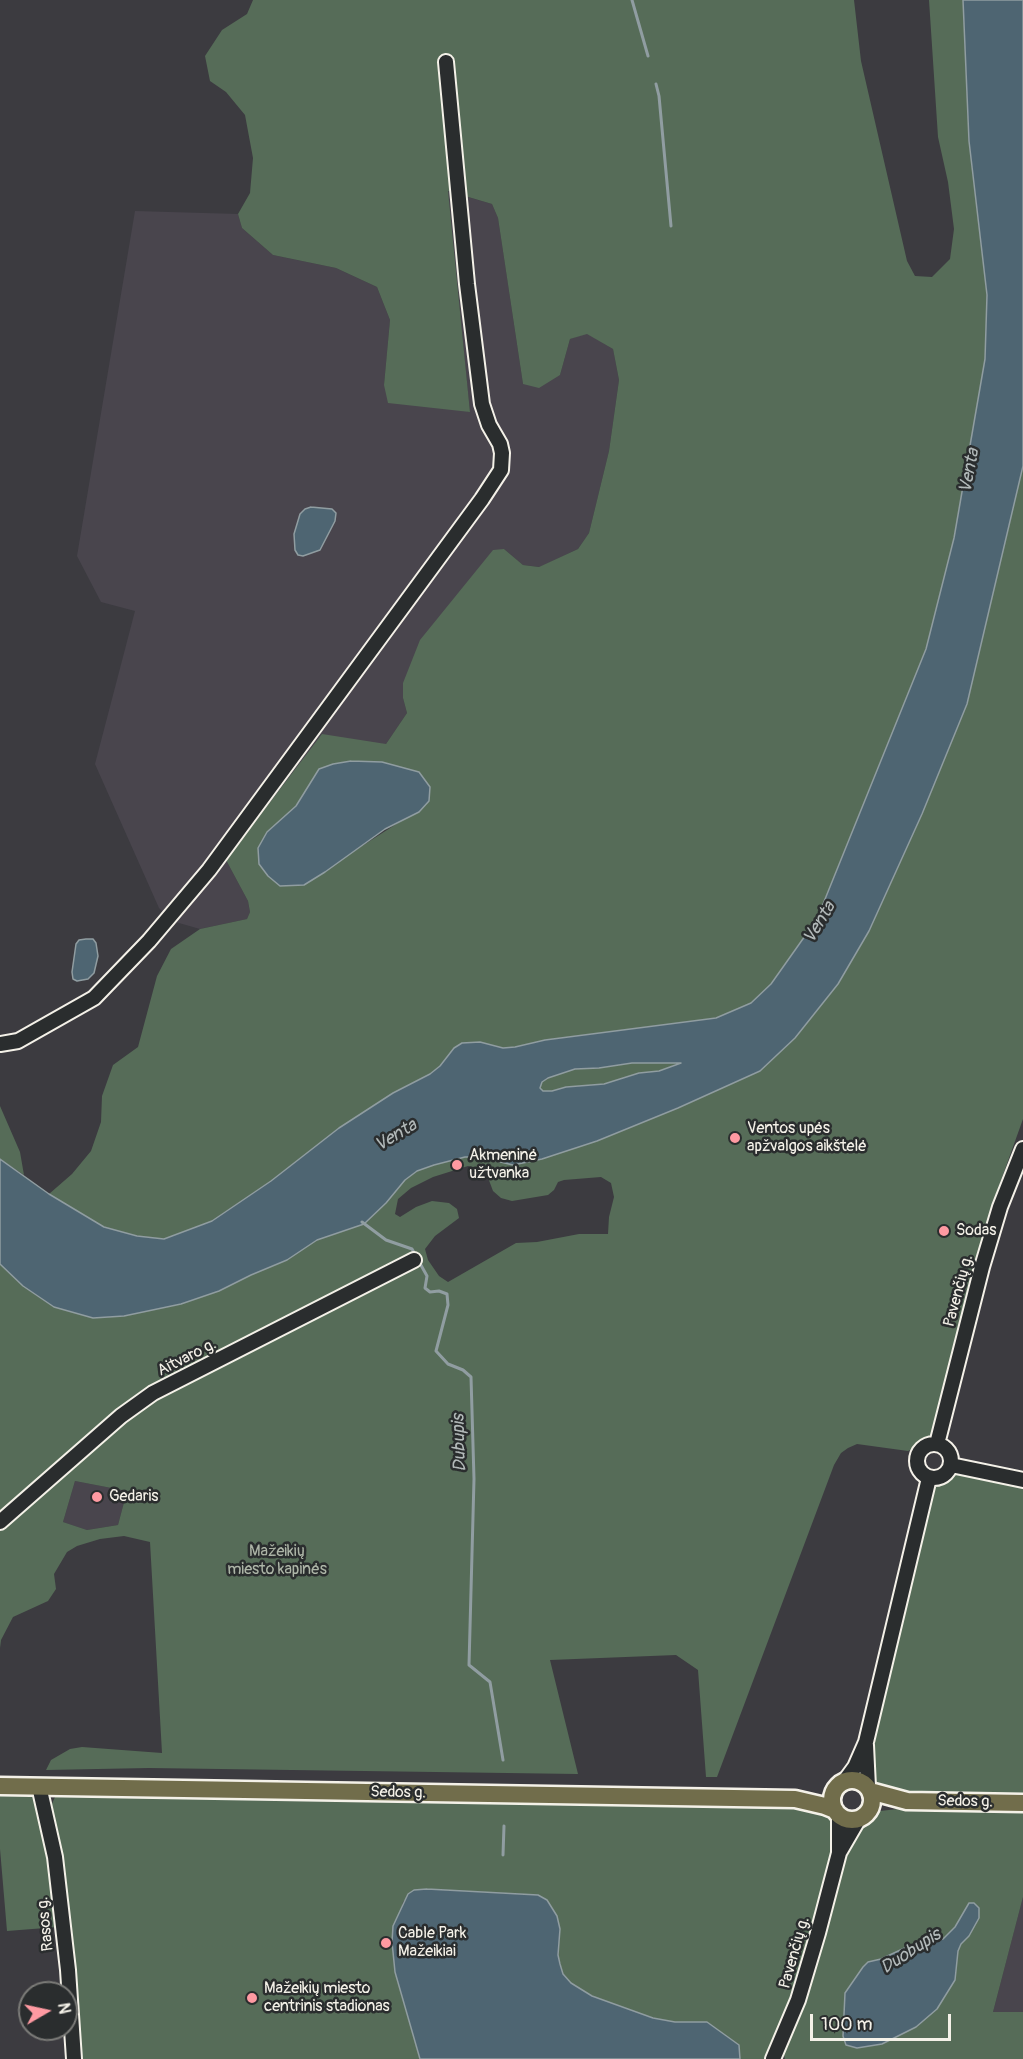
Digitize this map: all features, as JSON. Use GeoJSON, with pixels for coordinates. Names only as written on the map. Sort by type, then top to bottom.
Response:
{"type":"FeatureCollection","features":[{"type":"Feature","properties":{"kind":"main road"},"geometry":{"type":"LineString","coordinates":[[855,1780],[869,1789],[873,1801],[864,1816],[848,1820],[837,1813],[832,1798],[841,1785],[855,1780]]}},
{"type":"Feature","properties":{"kind":"main road","name":"Sedos g."},"geometry":{"type":"LineString","coordinates":[[795,1799],[825,1792],[841,1785]]}},
{"type":"Feature","properties":{"kind":"main road","name":"Sedos g."},"geometry":{"type":"LineString","coordinates":[[0,1786],[795,1799],[825,1806],[837,1813]]}},
{"type":"Feature","properties":{"kind":"main road","name":"Sedos g."},"geometry":{"type":"LineString","coordinates":[[869,1789],[907,1801],[1023,1803]]}},
{"type":"Feature","properties":{"kind":"main road","name":"Sedos g."},"geometry":{"type":"LineString","coordinates":[[864,1816],[907,1801]]}},
{"type":"Feature","properties":{"kind":"street"},"geometry":{"type":"LineString","coordinates":[[0,1044],[18,1041],[94,998],[156,932],[209,870],[469,518],[501,470],[500,444],[489,425],[482,404],[467,284],[446,62]]}},
{"type":"Feature","properties":{"kind":"street","name":"Pavenčių g."},"geometry":{"type":"LineString","coordinates":[[937,1444],[982,1267],[1000,1207],[1023,1149]]}},
{"type":"Feature","properties":{"kind":"street","name":"Aitvaro g."},"geometry":{"type":"LineString","coordinates":[[0,1522],[121,1416],[153,1393],[414,1260]]}},
{"type":"Feature","properties":{"kind":"street"},"geometry":{"type":"LineString","coordinates":[[937,1444],[947,1449],[951,1465],[945,1475],[934,1479],[929,1478],[920,1473],[916,1458],[922,1448],[937,1444]]}},
{"type":"Feature","properties":{"kind":"street"},"geometry":{"type":"LineString","coordinates":[[951,1465],[1023,1480]]}},
{"type":"Feature","properties":{"kind":"street"},"geometry":{"type":"LineString","coordinates":[[841,1785],[855,1767],[866,1742],[929,1478]]}},
{"type":"Feature","properties":{"kind":"street"},"geometry":{"type":"LineString","coordinates":[[866,1742],[869,1789]]}},
{"type":"Feature","properties":{"kind":"street","name":"Rasos g."},"geometry":{"type":"LineString","coordinates":[[39,1786],[56,1857],[68,1970],[74,2059]]}},
{"type":"Feature","properties":{"kind":"street","name":"Pavenčių g."},"geometry":{"type":"LineString","coordinates":[[773,2059],[810,1966],[839,1853],[837,1813]]}},
{"type":"Feature","properties":{"kind":"street","name":"Pavenčių g."},"geometry":{"type":"LineString","coordinates":[[839,1853],[864,1816]]}},
{"type":"Feature","properties":{"kind":"shaded area"},"geometry":{"type":"Polygon","coordinates":[[[447,191],[492,204],[498,218],[523,384],[560,375],[570,339],[587,333],[613,349],[619,380],[609,451],[589,533],[578,549],[540,567],[523,565],[504,549],[403,698],[407,713],[386,744],[226,860],[248,901],[250,912],[247,919],[200,929],[172,921],[159,908],[95,764],[135,611],[101,602],[77,556],[135,211],[238,214],[242,228],[273,255],[336,268],[377,287],[390,320],[384,385],[470,412],[447,191]]]}},
{"type":"Feature","properties":{"kind":"shaded area"},"geometry":{"type":"Polygon","coordinates":[[[75,1481],[127,1491],[118,1525],[87,1530],[63,1522],[75,1481]]]}},
{"type":"Feature","properties":{"kind":"shaded area"},"geometry":{"type":"Polygon","coordinates":[[[1023,1897],[1023,2012],[993,2012],[1019,1912],[1023,1897]]]}},
{"type":"Feature","properties":{"kind":"green space"},"geometry":{"type":"Polygon","coordinates":[[[253,0],[854,0],[861,61],[907,261],[915,276],[932,277],[950,259],[954,229],[948,182],[938,137],[929,0],[963,0],[969,141],[987,295],[985,359],[954,538],[926,649],[817,919],[771,984],[751,1003],[716,1018],[545,1040],[515,1047],[503,1048],[480,1042],[454,1048],[440,1066],[430,1074],[393,1093],[339,1128],[271,1181],[212,1221],[164,1239],[137,1236],[104,1227],[49,1194],[72,1174],[91,1151],[101,1122],[102,1096],[113,1065],[138,1047],[157,976],[171,949],[200,929],[247,919],[250,912],[248,901],[226,860],[322,734],[386,744],[407,713],[403,698],[403,683],[420,640],[493,550],[504,549],[523,565],[539,567],[578,549],[589,533],[609,451],[619,380],[613,349],[587,334],[570,339],[560,375],[539,388],[523,384],[498,218],[492,204],[448,191],[470,412],[388,403],[384,385],[390,320],[377,287],[336,268],[273,255],[242,228],[238,214],[250,193],[253,158],[245,115],[226,92],[210,81],[205,56],[222,30],[247,14],[253,0]],[[305,793],[296,806],[267,832],[325,872],[401,821],[305,793]]]}},
{"type":"Feature","properties":{"kind":"green space","name":"Mažeikių miesto kapinės"},"geometry":{"type":"Polygon","coordinates":[[[1023,466],[1023,1119],[995,1197],[964,1303],[932,1435],[908,1451],[857,1444],[841,1453],[834,1465],[717,1777],[706,1777],[698,1670],[676,1655],[550,1660],[578,1774],[149,1768],[46,1770],[51,1760],[70,1749],[82,1747],[162,1753],[150,1542],[124,1536],[100,1539],[77,1546],[67,1552],[54,1574],[56,1589],[48,1601],[13,1617],[1,1640],[0,1648],[0,1264],[23,1286],[54,1307],[93,1318],[124,1316],[181,1304],[219,1291],[287,1260],[317,1240],[364,1224],[405,1180],[417,1171],[465,1157],[480,1157],[513,1165],[597,1141],[760,1071],[795,1038],[838,984],[869,931],[922,814],[967,704],[1023,466]],[[468,1166],[433,1177],[411,1188],[398,1199],[395,1214],[400,1217],[432,1201],[449,1203],[457,1209],[459,1218],[435,1236],[425,1249],[428,1260],[439,1276],[448,1282],[516,1243],[537,1242],[579,1234],[608,1234],[614,1197],[611,1183],[601,1177],[564,1180],[558,1182],[548,1195],[512,1201],[501,1198],[493,1191],[487,1175],[479,1168],[468,1166]],[[75,1481],[63,1522],[87,1530],[118,1525],[127,1491],[75,1481]]]}},
{"type":"Feature","properties":{"kind":"green space"},"geometry":{"type":"Polygon","coordinates":[[[682,1062],[659,1071],[639,1073],[604,1084],[566,1087],[552,1091],[543,1091],[540,1088],[542,1082],[548,1078],[575,1069],[632,1063],[682,1062]]]}},
{"type":"Feature","properties":{"kind":"green space"},"geometry":{"type":"Polygon","coordinates":[[[0,1106],[20,1152],[24,1175],[0,1159],[0,1106]]]}},
{"type":"Feature","properties":{"kind":"green space"},"geometry":{"type":"Polygon","coordinates":[[[962,1471],[1023,1484],[1023,1795],[892,1793],[875,1787],[871,1767],[881,1701],[935,1488],[952,1473],[962,1471]]]}},
{"type":"Feature","properties":{"kind":"green space"},"geometry":{"type":"Polygon","coordinates":[[[0,1793],[27,1793],[35,1797],[51,1853],[58,1927],[7,1931],[0,1849],[0,1793]]]}},
{"type":"Feature","properties":{"kind":"green space"},"geometry":{"type":"Polygon","coordinates":[[[64,1794],[813,1807],[832,1816],[834,1840],[802,1970],[768,2059],[740,2059],[740,2055],[707,2022],[675,2022],[653,2018],[592,1996],[571,1983],[563,1974],[558,1955],[560,1929],[547,1900],[538,1895],[427,1889],[415,1890],[403,1902],[395,1972],[420,2059],[79,2059],[78,1981],[72,1981],[64,1880],[51,1806],[55,1797],[64,1794]]]}},
{"type":"Feature","properties":{"kind":"green space"},"geometry":{"type":"Polygon","coordinates":[[[915,1807],[1023,1811],[1023,1897],[993,2012],[1023,2012],[1023,2059],[785,2059],[783,2052],[821,1952],[846,1853],[857,1828],[880,1811],[915,1807]]]}},
{"type":"Feature","properties":{"kind":"water","name":"Venta"},"geometry":{"type":"Polygon","coordinates":[[[963,0],[1023,0],[1023,466],[967,704],[922,814],[869,931],[838,984],[795,1038],[760,1071],[597,1141],[542,1159],[513,1165],[480,1157],[465,1157],[417,1171],[405,1180],[364,1224],[317,1240],[287,1260],[219,1291],[181,1304],[124,1316],[93,1318],[54,1307],[23,1286],[0,1264],[0,1159],[49,1194],[104,1227],[137,1236],[164,1239],[212,1221],[271,1181],[339,1128],[393,1093],[430,1074],[440,1066],[454,1048],[462,1043],[480,1042],[503,1048],[515,1047],[545,1040],[716,1018],[751,1003],[771,984],[817,919],[926,649],[954,538],[985,359],[987,295],[969,141],[963,0]],[[632,1063],[575,1069],[548,1078],[542,1082],[540,1088],[543,1091],[552,1091],[566,1087],[604,1084],[639,1073],[659,1071],[681,1063],[632,1063]]]}},
{"type":"Feature","properties":{"kind":"water"},"geometry":{"type":"Polygon","coordinates":[[[311,507],[332,509],[336,513],[335,521],[320,550],[303,556],[298,555],[295,550],[294,534],[300,514],[311,507]]]}},
{"type":"Feature","properties":{"kind":"water"},"geometry":{"type":"Polygon","coordinates":[[[351,761],[382,762],[419,772],[430,787],[429,801],[419,812],[385,829],[304,885],[280,886],[259,864],[258,848],[267,832],[296,806],[319,769],[351,761]]]}},
{"type":"Feature","properties":{"kind":"water"},"geometry":{"type":"Polygon","coordinates":[[[93,939],[96,943],[98,956],[94,973],[88,979],[77,981],[73,979],[72,972],[76,944],[79,940],[93,939]]]}},
{"type":"Feature","properties":{"kind":"water"},"geometry":{"type":"Polygon","coordinates":[[[414,1890],[538,1895],[547,1900],[557,1916],[560,1929],[558,1955],[563,1974],[571,1983],[592,1996],[653,2018],[675,2022],[707,2022],[739,2045],[740,2059],[420,2059],[395,1972],[392,1942],[393,1926],[408,1894],[414,1890]]]}},
{"type":"Feature","properties":{"kind":"water","name":"Duobupis"},"geometry":{"type":"Polygon","coordinates":[[[969,1903],[974,1903],[979,1908],[979,1918],[969,1936],[961,1944],[958,1951],[955,1980],[937,2009],[916,2027],[882,2044],[857,2048],[846,2045],[843,2036],[845,1993],[863,1967],[868,1962],[881,1959],[909,1946],[943,1939],[955,1927],[969,1903]]]}},
{"type":"Feature","properties":{"kind":"waterway"},"geometry":{"type":"LineString","coordinates":[[632,0],[648,56]]}},
{"type":"Feature","properties":{"kind":"waterway"},"geometry":{"type":"LineString","coordinates":[[656,84],[671,226]]}},
{"type":"Feature","properties":{"kind":"waterway","name":"Dubupis"},"geometry":{"type":"LineString","coordinates":[[362,1222],[386,1240],[412,1249],[427,1276],[425,1288],[430,1292],[439,1291],[447,1294],[448,1305],[436,1351],[448,1364],[463,1370],[471,1377],[474,1479],[469,1665],[490,1682],[503,1760]]}},
{"type":"Feature","properties":{"kind":"waterway"},"geometry":{"type":"LineString","coordinates":[[503,1855],[504,1826]]}},
{"type":"Feature","properties":{"kind":"place","name":"Ventos upės apžvalgos aikštelė"},"geometry":{"type":"Point","coordinates":[735,1138]}},
{"type":"Feature","properties":{"kind":"place","name":"Akmeninė užtvanka"},"geometry":{"type":"Point","coordinates":[457,1165]}},
{"type":"Feature","properties":{"kind":"place","name":"Sodas"},"geometry":{"type":"Point","coordinates":[944,1231]}},
{"type":"Feature","properties":{"kind":"place","name":"Gedaris"},"geometry":{"type":"Point","coordinates":[97,1497]}},
{"type":"Feature","properties":{"kind":"place","name":"Cable Park Mažeikiai"},"geometry":{"type":"Point","coordinates":[386,1943]}},
{"type":"Feature","properties":{"kind":"place","name":"Mažeikių miesto centrinis stadionas"},"geometry":{"type":"Point","coordinates":[252,1998]}}]}
